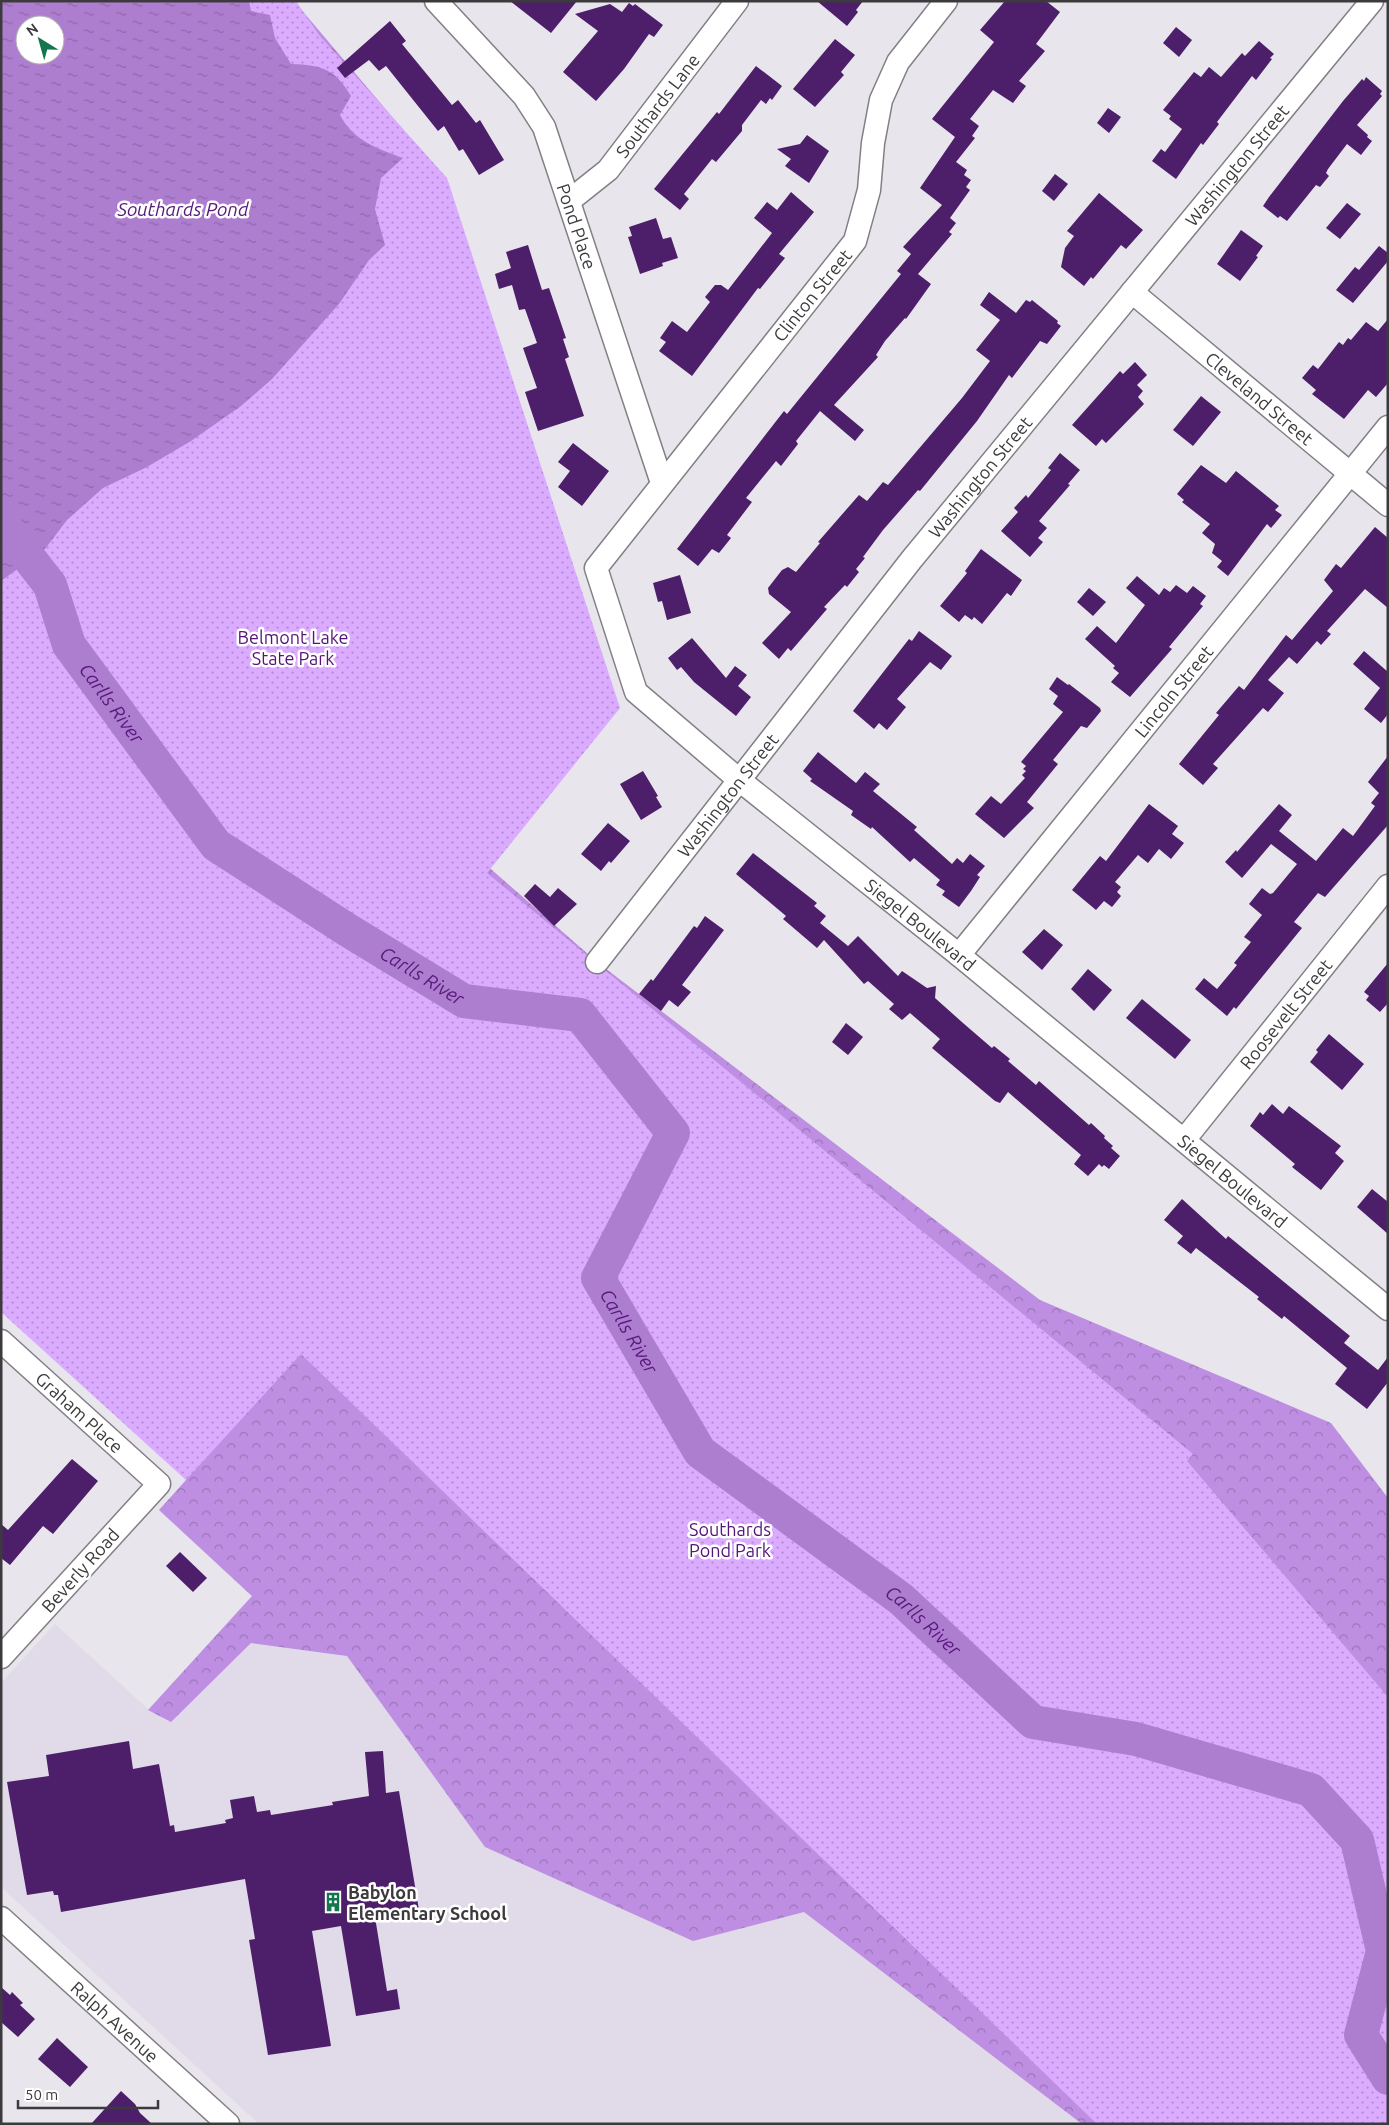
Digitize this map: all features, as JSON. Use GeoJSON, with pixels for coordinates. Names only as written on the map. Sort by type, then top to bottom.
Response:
{"type":"FeatureCollection","features":[{"type":"Feature","properties":{"kind":"street","name":"Pond Place"},"geometry":{"type":"LineString","coordinates":[[436,1],[524,96],[544,127],[662,483]]}},
{"type":"Feature","properties":{"kind":"street","name":"Southards Lane"},"geometry":{"type":"LineString","coordinates":[[569,201],[608,170],[737,1]]}},
{"type":"Feature","properties":{"kind":"street","name":"Clinton Street"},"geometry":{"type":"LineString","coordinates":[[662,483],[855,241],[869,190],[873,143],[881,100],[898,62],[946,1]]}},
{"type":"Feature","properties":{"kind":"street","name":"Washington Street"},"geometry":{"type":"LineString","coordinates":[[597,962],[738,779],[912,559],[1372,1]]}},
{"type":"Feature","properties":{"kind":"street","name":"Cleveland Street"},"geometry":{"type":"LineString","coordinates":[[1132,292],[1388,505]]}},
{"type":"Feature","properties":{"kind":"street","name":"Lincoln Street"},"geometry":{"type":"LineString","coordinates":[[959,955],[1388,427]]}},
{"type":"Feature","properties":{"kind":"street","name":"Siegel Boulevard"},"geometry":{"type":"LineString","coordinates":[[662,483],[596,568],[636,692],[738,779],[959,955],[1184,1140],[1384,1299]]}},
{"type":"Feature","properties":{"kind":"street","name":"Roosevelt Street"},"geometry":{"type":"LineString","coordinates":[[1184,1140],[1388,886]]}},
{"type":"Feature","properties":{"kind":"street","name":"Graham Place"},"geometry":{"type":"LineString","coordinates":[[1,1341],[159,1484]]}},
{"type":"Feature","properties":{"kind":"street","name":"Beverly Road"},"geometry":{"type":"LineString","coordinates":[[1,1657],[159,1484]]}},
{"type":"Feature","properties":{"kind":"street","name":"Ralph Avenue"},"geometry":{"type":"LineString","coordinates":[[1,1918],[228,2124]]}},
{"type":"Feature","properties":{"kind":"shaded area"},"geometry":{"type":"Polygon","coordinates":[[[301,1354],[1097,2124],[259,2124],[1,1887],[1,1683],[55,1624],[149,1710],[252,1597],[159,1510],[301,1354]]]}},
{"type":"Feature","properties":{"kind":"green space","name":"Belmont Lake State Park"},"geometry":{"type":"Polygon","coordinates":[[[1,1],[296,1],[319,35],[447,178],[620,708],[487,873],[1193,1454],[1187,1461],[1388,1697],[1388,2124],[1097,2124],[301,1354],[186,1480],[1,1312],[1,1]]]}},
{"type":"Feature","properties":{"kind":"green space","name":"Belmont Lake State Park"},"geometry":{"type":"Polygon","coordinates":[[[294,1],[449,184],[460,842],[597,962],[1040,1300],[1331,1423],[1388,1498],[1388,2018],[1334,2124],[1082,2124],[804,1912],[693,1941],[485,1847],[347,1656],[251,1643],[171,1722],[148,1710],[252,1596],[159,1510],[186,1480],[1,581],[294,1]]]}},
{"type":"Feature","properties":{"kind":"water","name":"Southards Pond"},"geometry":{"type":"Polygon","coordinates":[[[1,1],[249,1],[251,11],[270,15],[275,38],[291,64],[319,67],[327,70],[345,87],[351,96],[340,115],[352,131],[375,147],[403,158],[381,178],[375,209],[385,245],[369,260],[339,304],[272,379],[241,406],[191,441],[147,467],[103,488],[67,520],[45,549],[1,581],[1,1]]]}},
{"type":"Feature","properties":{"kind":"building"},"geometry":{"type":"Polygon","coordinates":[[[510,1],[577,1],[551,33],[510,1]]]}},
{"type":"Feature","properties":{"kind":"building"},"geometry":{"type":"Polygon","coordinates":[[[817,1],[863,1],[856,10],[858,12],[847,26],[817,1]]]}},
{"type":"Feature","properties":{"kind":"building"},"geometry":{"type":"Polygon","coordinates":[[[1005,1],[1046,1],[1060,12],[1036,44],[1045,51],[1019,81],[1026,86],[1013,103],[993,90],[970,119],[979,126],[972,136],[975,138],[956,162],[967,170],[964,175],[971,180],[966,187],[970,190],[950,218],[956,223],[949,232],[952,234],[918,274],[931,284],[906,319],[885,341],[876,355],[878,357],[834,405],[864,430],[855,441],[820,411],[796,441],[798,444],[781,466],[776,461],[746,498],[752,502],[727,535],[731,538],[719,553],[712,549],[698,566],[677,549],[784,411],[787,414],[901,274],[897,271],[911,254],[903,247],[942,205],[920,188],[955,137],[932,119],[994,42],[980,30],[1005,1]]]}},
{"type":"Feature","properties":{"kind":"building"},"geometry":{"type":"Polygon","coordinates":[[[629,3],[633,6],[635,4],[663,25],[654,37],[649,34],[624,69],[596,101],[563,72],[598,31],[575,14],[610,4],[622,12],[629,3]]]}},
{"type":"Feature","properties":{"kind":"building"},"geometry":{"type":"Polygon","coordinates":[[[390,21],[406,41],[402,44],[452,105],[458,100],[476,123],[480,120],[504,160],[479,175],[463,149],[459,151],[444,126],[438,131],[386,66],[379,71],[369,60],[345,78],[337,68],[390,21]]]}},
{"type":"Feature","properties":{"kind":"building"},"geometry":{"type":"Polygon","coordinates":[[[1176,27],[1192,40],[1179,57],[1163,43],[1176,27]]]}},
{"type":"Feature","properties":{"kind":"building"},"geometry":{"type":"Polygon","coordinates":[[[835,39],[855,55],[841,72],[844,75],[815,107],[793,89],[835,39]]]}},
{"type":"Feature","properties":{"kind":"building"},"geometry":{"type":"Polygon","coordinates":[[[1259,41],[1274,54],[1270,58],[1272,59],[1256,80],[1252,76],[1217,122],[1219,124],[1203,145],[1201,143],[1176,179],[1152,161],[1161,149],[1165,152],[1182,129],[1169,119],[1171,116],[1163,110],[1194,72],[1201,77],[1209,67],[1221,77],[1242,53],[1245,56],[1259,41]]]}},
{"type":"Feature","properties":{"kind":"building"},"geometry":{"type":"Polygon","coordinates":[[[756,66],[782,86],[772,100],[770,98],[766,104],[761,100],[742,125],[742,131],[716,162],[712,159],[684,194],[689,199],[680,210],[654,189],[717,112],[719,114],[756,66]]]}},
{"type":"Feature","properties":{"kind":"building"},"geometry":{"type":"Polygon","coordinates":[[[1366,77],[1382,91],[1380,94],[1382,96],[1357,125],[1372,141],[1361,155],[1347,144],[1328,169],[1326,173],[1329,176],[1320,187],[1316,185],[1287,221],[1280,216],[1278,218],[1263,206],[1343,101],[1362,79],[1364,81],[1366,77]]]}},
{"type":"Feature","properties":{"kind":"building"},"geometry":{"type":"Polygon","coordinates":[[[1108,108],[1121,117],[1109,133],[1097,123],[1108,108]]]}},
{"type":"Feature","properties":{"kind":"building"},"geometry":{"type":"Polygon","coordinates":[[[807,135],[829,151],[809,183],[785,166],[791,159],[777,149],[800,144],[807,135]]]}},
{"type":"Feature","properties":{"kind":"building"},"geometry":{"type":"Polygon","coordinates":[[[1055,174],[1068,184],[1054,201],[1042,191],[1055,174]]]}},
{"type":"Feature","properties":{"kind":"building"},"geometry":{"type":"Polygon","coordinates":[[[791,192],[814,212],[779,254],[785,258],[760,289],[758,288],[692,376],[659,351],[666,342],[660,338],[672,321],[687,332],[710,302],[705,297],[715,285],[721,285],[728,290],[772,233],[754,218],[767,202],[777,210],[791,192]]]}},
{"type":"Feature","properties":{"kind":"building"},"geometry":{"type":"Polygon","coordinates":[[[1099,193],[1143,230],[1126,249],[1121,245],[1093,279],[1091,277],[1084,286],[1061,267],[1065,248],[1074,236],[1067,231],[1099,193]]]}},
{"type":"Feature","properties":{"kind":"building"},"geometry":{"type":"Polygon","coordinates":[[[1347,203],[1361,214],[1340,239],[1326,228],[1347,203]]]}},
{"type":"Feature","properties":{"kind":"building"},"geometry":{"type":"Polygon","coordinates":[[[656,218],[663,239],[671,237],[678,258],[662,263],[663,266],[640,274],[628,237],[632,236],[629,227],[656,218]]]}},
{"type":"Feature","properties":{"kind":"building"},"geometry":{"type":"Polygon","coordinates":[[[1241,230],[1263,246],[1256,256],[1258,257],[1240,281],[1217,264],[1241,230]]]}},
{"type":"Feature","properties":{"kind":"building"},"geometry":{"type":"Polygon","coordinates":[[[528,245],[542,290],[549,288],[566,338],[563,339],[569,357],[565,359],[584,416],[538,431],[525,392],[537,388],[523,348],[537,343],[525,309],[519,310],[512,285],[499,289],[495,274],[511,268],[506,252],[528,245]]]}},
{"type":"Feature","properties":{"kind":"building"},"geometry":{"type":"Polygon","coordinates":[[[1379,246],[1388,253],[1388,261],[1353,303],[1336,290],[1355,267],[1359,270],[1379,246]]]}},
{"type":"Feature","properties":{"kind":"building"},"geometry":{"type":"Polygon","coordinates":[[[989,292],[1016,313],[1026,300],[1030,302],[1032,300],[1058,321],[1057,323],[1061,326],[1047,344],[1040,341],[1012,378],[1009,375],[977,421],[920,491],[918,490],[883,530],[863,557],[865,558],[856,569],[859,572],[847,587],[845,585],[824,607],[827,609],[791,651],[788,648],[779,659],[762,643],[791,612],[769,594],[768,588],[782,570],[788,567],[796,572],[820,543],[818,542],[859,495],[867,501],[883,482],[888,485],[962,398],[990,361],[976,350],[1000,320],[980,305],[989,292]]]}},
{"type":"Feature","properties":{"kind":"building"},"geometry":{"type":"Polygon","coordinates":[[[1388,319],[1388,383],[1376,397],[1368,390],[1344,419],[1312,394],[1316,390],[1302,378],[1313,365],[1318,369],[1339,342],[1343,345],[1348,338],[1351,340],[1366,322],[1378,331],[1388,319]]]}},
{"type":"Feature","properties":{"kind":"building"},"geometry":{"type":"Polygon","coordinates":[[[1135,362],[1147,375],[1137,385],[1143,391],[1138,397],[1144,404],[1106,443],[1102,439],[1096,446],[1072,425],[1120,371],[1123,374],[1135,362]]]}},
{"type":"Feature","properties":{"kind":"building"},"geometry":{"type":"Polygon","coordinates":[[[1201,396],[1221,412],[1193,446],[1173,430],[1201,396]]]}},
{"type":"Feature","properties":{"kind":"building"},"geometry":{"type":"Polygon","coordinates":[[[573,443],[609,471],[582,506],[558,487],[570,471],[558,462],[573,443]]]}},
{"type":"Feature","properties":{"kind":"building"},"geometry":{"type":"Polygon","coordinates":[[[1060,453],[1080,470],[1068,484],[1070,485],[1039,521],[1047,528],[1038,538],[1043,542],[1030,557],[1001,531],[1018,512],[1014,508],[1026,495],[1028,498],[1051,470],[1048,468],[1060,453]]]}},
{"type":"Feature","properties":{"kind":"building"},"geometry":{"type":"Polygon","coordinates":[[[1201,465],[1226,483],[1236,471],[1279,506],[1275,510],[1282,515],[1271,528],[1267,524],[1228,576],[1217,567],[1222,561],[1212,553],[1215,544],[1202,533],[1210,524],[1182,502],[1184,500],[1177,494],[1201,465]]]}},
{"type":"Feature","properties":{"kind":"building"},"geometry":{"type":"Polygon","coordinates":[[[1375,527],[1388,538],[1388,608],[1365,589],[1327,631],[1331,634],[1321,645],[1317,641],[1297,664],[1289,657],[1268,680],[1284,693],[1268,712],[1263,708],[1213,764],[1218,768],[1203,785],[1179,764],[1219,715],[1216,713],[1239,686],[1244,690],[1286,635],[1292,640],[1333,591],[1324,580],[1336,564],[1341,568],[1375,527]]]}},
{"type":"Feature","properties":{"kind":"building"},"geometry":{"type":"Polygon","coordinates":[[[981,549],[1022,580],[1011,596],[1007,593],[982,624],[974,617],[972,620],[965,615],[959,622],[940,606],[967,573],[965,571],[981,549]]]}},
{"type":"Feature","properties":{"kind":"building"},"geometry":{"type":"Polygon","coordinates":[[[680,575],[691,613],[667,620],[662,601],[658,602],[653,583],[680,575]]]}},
{"type":"Feature","properties":{"kind":"building"},"geometry":{"type":"Polygon","coordinates":[[[1137,576],[1159,595],[1164,588],[1170,592],[1176,585],[1187,593],[1193,586],[1206,596],[1200,604],[1203,606],[1169,647],[1172,649],[1130,697],[1111,682],[1119,673],[1113,668],[1115,666],[1085,639],[1097,626],[1116,643],[1145,605],[1126,588],[1137,576]]]}},
{"type":"Feature","properties":{"kind":"building"},"geometry":{"type":"Polygon","coordinates":[[[1089,588],[1106,602],[1093,616],[1077,602],[1089,588]]]}},
{"type":"Feature","properties":{"kind":"building"},"geometry":{"type":"Polygon","coordinates":[[[919,631],[952,656],[941,670],[930,662],[897,699],[906,707],[887,730],[879,723],[874,729],[853,711],[909,639],[912,641],[919,631]]]}},
{"type":"Feature","properties":{"kind":"building"},"geometry":{"type":"Polygon","coordinates":[[[692,638],[726,678],[735,666],[747,675],[738,686],[751,697],[736,716],[694,682],[681,667],[677,670],[668,658],[692,638]]]}},
{"type":"Feature","properties":{"kind":"building"},"geometry":{"type":"Polygon","coordinates":[[[1364,651],[1388,672],[1388,714],[1381,723],[1364,709],[1380,688],[1353,664],[1364,651]]]}},
{"type":"Feature","properties":{"kind":"building"},"geometry":{"type":"Polygon","coordinates":[[[1057,677],[1069,684],[1100,708],[1101,711],[1087,728],[1081,726],[1053,760],[1058,764],[1027,802],[1034,808],[1004,838],[975,814],[991,796],[1001,804],[1025,778],[1022,775],[1026,771],[1023,769],[1026,766],[1021,762],[1063,712],[1053,704],[1058,696],[1049,689],[1057,677]]]}},
{"type":"Feature","properties":{"kind":"building"},"geometry":{"type":"Polygon","coordinates":[[[818,752],[856,783],[865,772],[880,784],[873,791],[917,827],[914,830],[952,864],[957,858],[963,863],[970,854],[985,866],[977,875],[980,877],[959,907],[942,895],[945,891],[936,885],[940,880],[914,858],[910,862],[872,827],[871,829],[851,815],[853,811],[810,781],[812,779],[803,771],[818,752]]]}},
{"type":"Feature","properties":{"kind":"building"},"geometry":{"type":"Polygon","coordinates":[[[1388,756],[1388,825],[1325,897],[1318,893],[1294,922],[1302,928],[1236,1009],[1234,1007],[1227,1016],[1195,989],[1204,978],[1217,989],[1237,965],[1234,963],[1251,942],[1244,937],[1262,915],[1249,904],[1262,888],[1270,894],[1273,893],[1297,864],[1271,844],[1242,878],[1225,862],[1236,850],[1237,852],[1279,804],[1292,815],[1279,831],[1316,861],[1343,828],[1353,836],[1375,806],[1371,803],[1379,793],[1368,782],[1388,756]]]}},
{"type":"Feature","properties":{"kind":"building"},"geometry":{"type":"Polygon","coordinates":[[[643,771],[658,796],[656,797],[662,807],[641,820],[620,784],[643,771]]]}},
{"type":"Feature","properties":{"kind":"building"},"geometry":{"type":"Polygon","coordinates":[[[1149,804],[1178,826],[1172,834],[1184,843],[1171,859],[1159,849],[1148,863],[1138,855],[1115,882],[1121,887],[1117,892],[1121,896],[1112,907],[1104,901],[1096,910],[1072,890],[1100,856],[1106,861],[1149,804]]]}},
{"type":"Feature","properties":{"kind":"building"},"geometry":{"type":"Polygon","coordinates":[[[608,823],[630,841],[611,863],[609,861],[601,871],[581,854],[608,823]]]}},
{"type":"Feature","properties":{"kind":"building"},"geometry":{"type":"Polygon","coordinates":[[[753,853],[817,903],[814,906],[826,916],[820,923],[848,946],[858,936],[898,976],[902,971],[927,988],[936,986],[935,998],[963,1023],[992,1048],[994,1046],[1010,1059],[1008,1061],[1036,1085],[1039,1081],[1089,1125],[1091,1123],[1105,1136],[1104,1138],[1113,1146],[1111,1148],[1120,1156],[1109,1169],[1099,1164],[1088,1176],[1074,1164],[1081,1155],[1008,1092],[1000,1103],[995,1101],[932,1048],[940,1039],[910,1013],[902,1020],[889,1009],[894,1004],[868,981],[864,984],[824,940],[817,948],[783,919],[786,916],[736,874],[753,853]]]}},
{"type":"Feature","properties":{"kind":"building"},"geometry":{"type":"Polygon","coordinates":[[[535,884],[550,897],[558,888],[577,904],[554,926],[524,896],[535,884]]]}},
{"type":"Feature","properties":{"kind":"building"},"geometry":{"type":"Polygon","coordinates":[[[705,916],[724,930],[682,985],[691,992],[678,1007],[669,1000],[661,1011],[639,994],[651,979],[653,981],[694,926],[697,928],[705,916]]]}},
{"type":"Feature","properties":{"kind":"building"},"geometry":{"type":"Polygon","coordinates":[[[1044,929],[1063,945],[1042,970],[1022,952],[1044,929]]]}},
{"type":"Feature","properties":{"kind":"building"},"geometry":{"type":"Polygon","coordinates":[[[1388,963],[1388,1003],[1380,1012],[1366,1000],[1369,996],[1364,992],[1388,963]]]}},
{"type":"Feature","properties":{"kind":"building"},"geometry":{"type":"Polygon","coordinates":[[[1088,969],[1112,990],[1094,1011],[1071,989],[1088,969]]]}},
{"type":"Feature","properties":{"kind":"building"},"geometry":{"type":"Polygon","coordinates":[[[1142,999],[1191,1040],[1175,1059],[1126,1018],[1142,999]]]}},
{"type":"Feature","properties":{"kind":"building"},"geometry":{"type":"Polygon","coordinates":[[[846,1023],[863,1037],[848,1055],[832,1042],[846,1023]]]}},
{"type":"Feature","properties":{"kind":"building"},"geometry":{"type":"Polygon","coordinates":[[[1329,1034],[1364,1064],[1342,1090],[1310,1062],[1318,1052],[1316,1050],[1329,1034]]]}},
{"type":"Feature","properties":{"kind":"building"},"geometry":{"type":"Polygon","coordinates":[[[1272,1104],[1283,1114],[1289,1106],[1341,1146],[1335,1153],[1344,1161],[1321,1190],[1292,1167],[1295,1164],[1250,1126],[1260,1112],[1263,1115],[1272,1104]]]}},
{"type":"Feature","properties":{"kind":"building"},"geometry":{"type":"Polygon","coordinates":[[[1372,1189],[1388,1202],[1388,1234],[1357,1207],[1372,1189]]]}},
{"type":"Feature","properties":{"kind":"building"},"geometry":{"type":"Polygon","coordinates":[[[1182,1199],[1226,1239],[1228,1236],[1350,1336],[1344,1343],[1378,1370],[1388,1357],[1388,1382],[1367,1409],[1335,1384],[1347,1368],[1284,1316],[1282,1319],[1257,1299],[1259,1297],[1196,1248],[1191,1254],[1177,1243],[1183,1236],[1164,1220],[1182,1199]]]}},
{"type":"Feature","properties":{"kind":"building"},"geometry":{"type":"Polygon","coordinates":[[[72,1459],[98,1481],[53,1534],[43,1526],[10,1565],[1,1558],[1,1524],[8,1530],[72,1459]]]}},
{"type":"Feature","properties":{"kind":"building"},"geometry":{"type":"Polygon","coordinates":[[[180,1552],[207,1578],[193,1592],[166,1566],[180,1552]]]}},
{"type":"Feature","properties":{"kind":"building","name":"Babylon Elementary School"},"geometry":{"type":"Polygon","coordinates":[[[129,1741],[133,1769],[159,1764],[170,1826],[174,1825],[175,1832],[226,1823],[225,1820],[233,1818],[230,1800],[254,1796],[257,1812],[270,1810],[271,1815],[333,1805],[332,1802],[369,1796],[365,1752],[383,1751],[386,1793],[399,1791],[419,1910],[375,1917],[387,1991],[397,1989],[400,2009],[356,2016],[341,1926],[312,1931],[331,2046],[268,2055],[249,1940],[255,1939],[245,1879],[61,1912],[58,1895],[54,1895],[53,1891],[27,1895],[7,1782],[49,1776],[46,1755],[129,1741]]]}},
{"type":"Feature","properties":{"kind":"building"},"geometry":{"type":"Polygon","coordinates":[[[1,1987],[10,1995],[12,1992],[23,2003],[20,2005],[35,2019],[18,2037],[1,2022],[1,1987]]]}},
{"type":"Feature","properties":{"kind":"building"},"geometry":{"type":"Polygon","coordinates":[[[57,2038],[88,2067],[70,2087],[38,2059],[57,2038]]]}},
{"type":"Feature","properties":{"kind":"building"},"geometry":{"type":"Polygon","coordinates":[[[121,2091],[135,2104],[140,2113],[152,2124],[91,2124],[121,2091]]]}},
{"type":"Feature","properties":{"kind":"waterway","name":"Carlls River"},"geometry":{"type":"LineString","coordinates":[[1,522],[50,585],[69,645],[216,845],[346,929],[464,1001],[580,1015],[673,1133],[598,1278],[700,1452],[901,1599],[1033,1722],[1136,1739],[1311,1790],[1357,1840],[1383,1951],[1361,2035],[1388,2078]]}},
{"type":"Feature","properties":{"kind":"place","name":"Babylon Elementary School"},"geometry":{"type":"Point","coordinates":[333,1902]}},
{"type":"Feature","properties":{"kind":"park label","name":"Southards Pond Park"},"geometry":{"type":"Point","coordinates":[730,1539]}}]}
